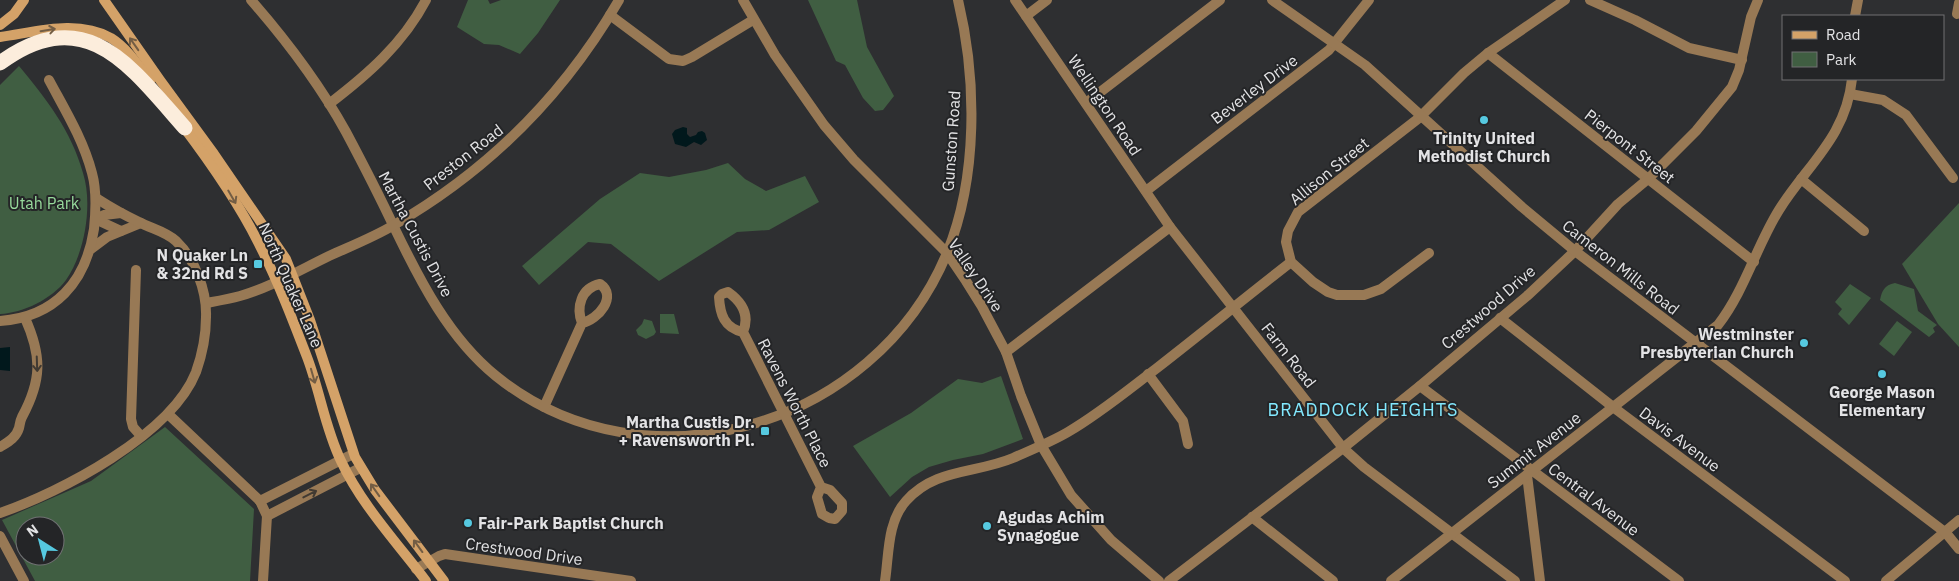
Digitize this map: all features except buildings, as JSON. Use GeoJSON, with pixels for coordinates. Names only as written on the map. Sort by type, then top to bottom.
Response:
{"type":"FeatureCollection","features":[{"type":"Feature","properties":{"kind":"highway"},"geometry":{"type":"LineString","coordinates":[[0,63],[28,46],[50,40],[70,37],[87,40],[102,46],[120,58],[139,76],[185,128]]}},
{"type":"Feature","properties":{"kind":"main road"},"geometry":{"type":"LineString","coordinates":[[0,26],[14,14],[24,0]]}},
{"type":"Feature","properties":{"kind":"main road","name":"North Quaker Lane"},"geometry":{"type":"LineString","coordinates":[[104,0],[286,259],[310,320],[353,454],[360,468],[444,581]]}},
{"type":"Feature","properties":{"kind":"main road","name":"North Quaker Lane"},"geometry":{"type":"LineString","coordinates":[[0,38],[56,28],[78,28],[112,39],[126,50],[139,66],[229,191],[258,241],[277,281],[308,359],[330,434],[340,460],[362,496],[426,581]]}},
{"type":"Feature","properties":{"kind":"street","name":"Martha Custis Drive"},"geometry":{"type":"LineString","coordinates":[[251,0],[299,60],[329,104],[345,131],[419,277],[434,303],[465,345],[493,374],[544,407],[594,426],[654,436],[711,434],[742,428],[785,414],[829,391],[873,358],[892,339],[913,313],[934,280],[947,253]]}},
{"type":"Feature","properties":{"kind":"street"},"geometry":{"type":"LineString","coordinates":[[329,104],[359,81],[381,60],[413,22],[426,0]]}},
{"type":"Feature","properties":{"kind":"street","name":"Preston Road"},"geometry":{"type":"LineString","coordinates":[[206,303],[239,296],[277,281],[393,226],[460,182],[517,133],[561,85],[584,55],[619,0]]}},
{"type":"Feature","properties":{"kind":"street","name":"Valley Drive"},"geometry":{"type":"LineString","coordinates":[[743,0],[753,20],[824,125],[854,160],[947,253],[981,305],[1006,352],[1040,445],[1071,495],[1111,540],[1159,581]]}},
{"type":"Feature","properties":{"kind":"street","name":"Gunston Road"},"geometry":{"type":"LineString","coordinates":[[947,253],[957,223],[964,190],[971,119],[967,42],[958,0]]}},
{"type":"Feature","properties":{"kind":"street","name":"Wellington Road"},"geometry":{"type":"LineString","coordinates":[[1015,0],[1170,226]]}},
{"type":"Feature","properties":{"kind":"street"},"geometry":{"type":"LineString","coordinates":[[1026,16],[1047,0]]}},
{"type":"Feature","properties":{"kind":"street"},"geometry":{"type":"LineString","coordinates":[[1086,103],[1220,0]]}},
{"type":"Feature","properties":{"kind":"street","name":"Cameron Mills Road"},"geometry":{"type":"LineString","coordinates":[[1272,0],[1383,80],[1421,117],[1522,207],[1575,251],[1946,533],[1959,549]]}},
{"type":"Feature","properties":{"kind":"street","name":"Beverley Drive"},"geometry":{"type":"LineString","coordinates":[[1146,191],[1309,67],[1335,44],[1369,0]]}},
{"type":"Feature","properties":{"kind":"street","name":"Allison Street"},"geometry":{"type":"LineString","coordinates":[[1290,262],[1287,236],[1298,212],[1421,117],[1464,73],[1488,53],[1566,0]]}},
{"type":"Feature","properties":{"kind":"street"},"geometry":{"type":"LineString","coordinates":[[1590,0],[1689,48],[1742,60]]}},
{"type":"Feature","properties":{"kind":"street","name":"Crestwood Drive"},"geometry":{"type":"LineString","coordinates":[[1169,581],[1420,386],[1575,251],[1618,204],[1648,179],[1696,131],[1726,96],[1736,80],[1751,17],[1758,0]]}},
{"type":"Feature","properties":{"kind":"street"},"geometry":{"type":"LineString","coordinates":[[1855,15],[1858,0]]}},
{"type":"Feature","properties":{"kind":"street"},"geometry":{"type":"LineString","coordinates":[[610,15],[669,59],[677,61],[692,58],[753,20]]}},
{"type":"Feature","properties":{"kind":"street","name":"Pierpont Street"},"geometry":{"type":"LineString","coordinates":[[1488,53],[1754,262]]}},
{"type":"Feature","properties":{"kind":"street"},"geometry":{"type":"LineString","coordinates":[[0,321],[25,318],[47,308],[69,290],[91,249],[96,198],[92,172],[79,136],[49,80]]}},
{"type":"Feature","properties":{"kind":"street","name":"Summit Avenue"},"geometry":{"type":"LineString","coordinates":[[1391,581],[1694,343],[1711,332],[1725,317],[1738,295],[1778,211],[1824,151],[1841,121],[1850,94],[1852,80]]}},
{"type":"Feature","properties":{"kind":"street"},"geometry":{"type":"LineString","coordinates":[[1850,94],[1882,100],[1906,115],[1953,178]]}},
{"type":"Feature","properties":{"kind":"street"},"geometry":{"type":"LineString","coordinates":[[1801,179],[1864,231]]}},
{"type":"Feature","properties":{"kind":"street"},"geometry":{"type":"LineString","coordinates":[[0,513],[78,480],[129,446],[168,414],[184,394],[195,373],[206,327],[206,303],[198,275],[182,248],[171,237],[121,213],[96,198]]}},
{"type":"Feature","properties":{"kind":"street"},"geometry":{"type":"LineString","coordinates":[[95,219],[104,215],[121,213]]}},
{"type":"Feature","properties":{"kind":"street"},"geometry":{"type":"LineString","coordinates":[[95,219],[120,231]]}},
{"type":"Feature","properties":{"kind":"street"},"geometry":{"type":"LineString","coordinates":[[91,249],[107,237],[141,223]]}},
{"type":"Feature","properties":{"kind":"street"},"geometry":{"type":"LineString","coordinates":[[1006,352],[1170,226]]}},
{"type":"Feature","properties":{"kind":"street","name":"Farm Road"},"geometry":{"type":"LineString","coordinates":[[1170,226],[1342,448],[1364,468],[1515,581]]}},
{"type":"Feature","properties":{"kind":"street"},"geometry":{"type":"LineString","coordinates":[[885,581],[892,529],[900,510],[910,497],[939,478],[954,472],[1011,459],[1059,437],[1087,420],[1290,262],[1328,292],[1352,296],[1381,290],[1429,253]]}},
{"type":"Feature","properties":{"kind":"street"},"geometry":{"type":"LineString","coordinates":[[136,270],[131,419],[133,427],[140,436]]}},
{"type":"Feature","properties":{"kind":"street"},"geometry":{"type":"LineString","coordinates":[[0,446],[13,438],[17,433],[20,420],[31,401],[36,385],[38,368],[36,349],[25,318]]}},
{"type":"Feature","properties":{"kind":"street","name":"Davis Avenue"},"geometry":{"type":"LineString","coordinates":[[1500,318],[1613,407],[1845,581]]}},
{"type":"Feature","properties":{"kind":"street"},"geometry":{"type":"LineString","coordinates":[[544,407],[582,323]]}},
{"type":"Feature","properties":{"kind":"street","name":"Ravens Worth Place"},"geometry":{"type":"LineString","coordinates":[[743,332],[821,487]]}},
{"type":"Feature","properties":{"kind":"street"},"geometry":{"type":"LineString","coordinates":[[1148,374],[1183,421],[1188,444]]}},
{"type":"Feature","properties":{"kind":"street","name":"Central Avenue"},"geometry":{"type":"LineString","coordinates":[[1420,386],[1530,473],[1679,581]]}},
{"type":"Feature","properties":{"kind":"street"},"geometry":{"type":"LineString","coordinates":[[168,414],[260,500],[267,516],[263,581]]}},
{"type":"Feature","properties":{"kind":"street"},"geometry":{"type":"LineString","coordinates":[[260,500],[353,454]]}},
{"type":"Feature","properties":{"kind":"street"},"geometry":{"type":"LineString","coordinates":[[267,516],[360,468]]}},
{"type":"Feature","properties":{"kind":"street"},"geometry":{"type":"LineString","coordinates":[[1530,473],[1540,581]]}},
{"type":"Feature","properties":{"kind":"street"},"geometry":{"type":"LineString","coordinates":[[1252,517],[1334,581]]}},
{"type":"Feature","properties":{"kind":"street"},"geometry":{"type":"LineString","coordinates":[[1886,581],[1946,533],[1959,520]]}},
{"type":"Feature","properties":{"kind":"street"},"geometry":{"type":"LineString","coordinates":[[0,536],[24,581]]}},
{"type":"Feature","properties":{"kind":"street","name":"Crestwood Drive"},"geometry":{"type":"LineString","coordinates":[[416,569],[445,554],[631,581]]}},
{"type":"Feature","properties":{"kind":"green space"},"geometry":{"type":"Polygon","coordinates":[[[468,0],[488,0],[490,4],[501,0],[560,0],[538,33],[520,54],[499,45],[484,44],[457,27],[468,0]]]}},
{"type":"Feature","properties":{"kind":"green space"},"geometry":{"type":"Polygon","coordinates":[[[808,0],[857,0],[867,47],[894,96],[883,110],[875,111],[863,98],[845,65],[836,61],[808,0]]]}},
{"type":"Feature","properties":{"kind":"green space","name":"Utah Park"},"geometry":{"type":"Polygon","coordinates":[[[19,66],[57,116],[72,143],[86,185],[87,213],[78,256],[73,269],[60,287],[36,304],[18,311],[0,314],[0,85],[19,66]]]}},
{"type":"Feature","properties":{"kind":"green space"},"geometry":{"type":"Polygon","coordinates":[[[728,163],[745,179],[766,191],[805,176],[819,202],[769,230],[737,232],[659,281],[611,244],[588,242],[539,285],[522,266],[600,199],[640,173],[669,177],[706,170],[728,163]]]}},
{"type":"Feature","properties":{"kind":"green space"},"geometry":{"type":"Polygon","coordinates":[[[1959,203],[1959,347],[1938,324],[1902,264],[1959,203]]]}},
{"type":"Feature","properties":{"kind":"green space"},"geometry":{"type":"Polygon","coordinates":[[[1895,283],[1914,289],[1918,311],[1937,325],[1933,328],[1935,332],[1929,337],[1880,300],[1884,289],[1888,285],[1895,283]]]}},
{"type":"Feature","properties":{"kind":"green space"},"geometry":{"type":"Polygon","coordinates":[[[1850,284],[1871,298],[1849,325],[1838,314],[1842,309],[1835,302],[1850,284]]]}},
{"type":"Feature","properties":{"kind":"green space"},"geometry":{"type":"Polygon","coordinates":[[[660,314],[674,314],[679,334],[660,333],[660,314]]]}},
{"type":"Feature","properties":{"kind":"green space"},"geometry":{"type":"Polygon","coordinates":[[[644,319],[652,321],[656,332],[646,339],[638,335],[636,330],[644,319]]]}},
{"type":"Feature","properties":{"kind":"green space"},"geometry":{"type":"Polygon","coordinates":[[[1897,321],[1912,332],[1894,356],[1879,344],[1897,321]]]}},
{"type":"Feature","properties":{"kind":"green space"},"geometry":{"type":"Polygon","coordinates":[[[1001,376],[1023,439],[983,454],[929,467],[912,477],[890,497],[853,446],[911,413],[958,379],[982,383],[1001,376]]]}},
{"type":"Feature","properties":{"kind":"green space"},"geometry":{"type":"Polygon","coordinates":[[[165,427],[254,509],[250,581],[35,581],[27,566],[65,566],[65,516],[15,516],[15,544],[2,520],[91,481],[165,427]]]}},
{"type":"Feature","properties":{"kind":"water"},"geometry":{"type":"Polygon","coordinates":[[[683,127],[687,128],[687,134],[690,137],[702,131],[705,133],[707,140],[701,145],[694,142],[686,147],[675,144],[672,134],[675,130],[683,127]]]}},
{"type":"Feature","properties":{"kind":"water"},"geometry":{"type":"Polygon","coordinates":[[[10,347],[10,371],[0,370],[0,348],[10,347]]]}},
{"type":"Feature","properties":{"kind":"place","name":"Trinity United Methodist Church"},"geometry":{"type":"Point","coordinates":[1484,120]}},
{"type":"Feature","properties":{"kind":"place","name":"N Quaker Ln & 32nd Rd S"},"geometry":{"type":"Point","coordinates":[258,264]}},
{"type":"Feature","properties":{"kind":"place","name":"Westminster Presbyterian Church"},"geometry":{"type":"Point","coordinates":[1804,343]}},
{"type":"Feature","properties":{"kind":"place","name":"George Mason Elementary"},"geometry":{"type":"Point","coordinates":[1882,374]}},
{"type":"Feature","properties":{"kind":"place","name":"Martha Custis Dr. + Ravensworth Pl."},"geometry":{"type":"Point","coordinates":[765,431]}},
{"type":"Feature","properties":{"kind":"place","name":"Fair-Park Baptist Church"},"geometry":{"type":"Point","coordinates":[468,523]}},
{"type":"Feature","properties":{"kind":"place","name":"Agudas Achim Synagogue"},"geometry":{"type":"Point","coordinates":[987,526]}},
{"type":"Feature","properties":{"kind":"district","name":"BRADDOCK HEIGHTS"},"geometry":{"type":"Point","coordinates":[1363,410]}}]}
